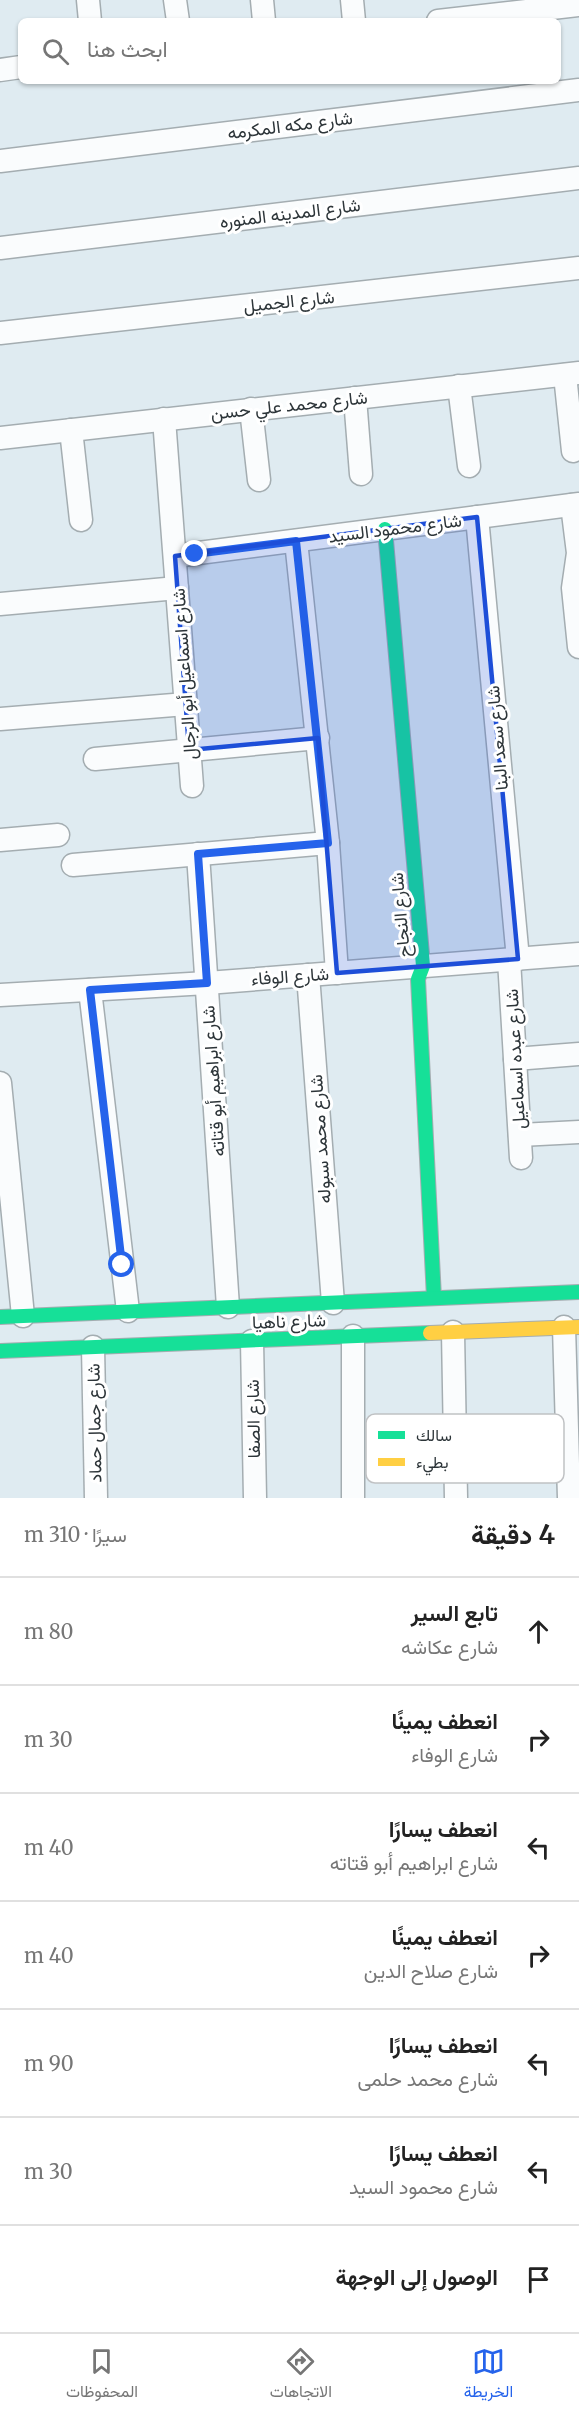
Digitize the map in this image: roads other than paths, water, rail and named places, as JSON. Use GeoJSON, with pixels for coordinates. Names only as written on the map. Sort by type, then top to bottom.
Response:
{"type":"FeatureCollection","features":[{"type":"Feature","properties":{"kind":"main road","name":"شارع النجاح"},"geometry":{"type":"LineString","coordinates":[[385,529],[423,966],[418,979],[434,1298]]}},
{"type":"Feature","properties":{"kind":"main road","name":"شارع ناهيا"},"geometry":{"type":"LineString","coordinates":[[0,1317],[579,1292]]}},
{"type":"Feature","properties":{"kind":"main road","name":"شارع ناهيا"},"geometry":{"type":"LineString","coordinates":[[0,1351],[572,1327]]}},
{"type":"Feature","properties":{"kind":"street"},"geometry":{"type":"LineString","coordinates":[[88,0],[90,18]]}},
{"type":"Feature","properties":{"kind":"street"},"geometry":{"type":"LineString","coordinates":[[175,0],[177,18]]}},
{"type":"Feature","properties":{"kind":"street"},"geometry":{"type":"LineString","coordinates":[[262,0],[264,18]]}},
{"type":"Feature","properties":{"kind":"street"},"geometry":{"type":"LineString","coordinates":[[352,0],[354,18]]}},
{"type":"Feature","properties":{"kind":"street"},"geometry":{"type":"LineString","coordinates":[[444,14],[504,7],[579,5]]}},
{"type":"Feature","properties":{"kind":"street"},"geometry":{"type":"LineString","coordinates":[[0,70],[18,67]]}},
{"type":"Feature","properties":{"kind":"street","name":"شارع مكه المكرمه"},"geometry":{"type":"LineString","coordinates":[[0,161],[579,90]]}},
{"type":"Feature","properties":{"kind":"street","name":"شارع المدينه المنوره"},"geometry":{"type":"LineString","coordinates":[[0,248],[579,178]]}},
{"type":"Feature","properties":{"kind":"street","name":"شارع الجميل"},"geometry":{"type":"LineString","coordinates":[[0,333],[579,268]]}},
{"type":"Feature","properties":{"kind":"street"},"geometry":{"type":"LineString","coordinates":[[572,374],[573,450]]}},
{"type":"Feature","properties":{"kind":"street","name":"شارع محمد علي حسن"},"geometry":{"type":"LineString","coordinates":[[0,438],[572,374]]}},
{"type":"Feature","properties":{"kind":"street"},"geometry":{"type":"LineString","coordinates":[[459,386],[469,466]]}},
{"type":"Feature","properties":{"kind":"street"},"geometry":{"type":"LineString","coordinates":[[355,398],[361,474]]}},
{"type":"Feature","properties":{"kind":"street"},"geometry":{"type":"LineString","coordinates":[[251,409],[259,480]]}},
{"type":"Feature","properties":{"kind":"street","name":"شارع اسماعيل أبو الرجال"},"geometry":{"type":"LineString","coordinates":[[164,419],[192,786]]}},
{"type":"Feature","properties":{"kind":"street"},"geometry":{"type":"LineString","coordinates":[[71,430],[81,520]]}},
{"type":"Feature","properties":{"kind":"street"},"geometry":{"type":"LineString","coordinates":[[576,505],[578,553],[573,588],[579,647]]}},
{"type":"Feature","properties":{"kind":"street","name":"شارع محمود السيد"},"geometry":{"type":"LineString","coordinates":[[175,556],[576,505]]}},
{"type":"Feature","properties":{"kind":"street","name":"شارع سعد البنا"},"geometry":{"type":"LineString","coordinates":[[477,518],[513,959]]}},
{"type":"Feature","properties":{"kind":"street"},"geometry":{"type":"LineString","coordinates":[[296,541],[328,843],[337,973]]}},
{"type":"Feature","properties":{"kind":"street"},"geometry":{"type":"LineString","coordinates":[[0,603],[177,588]]}},
{"type":"Feature","properties":{"kind":"street"},"geometry":{"type":"LineString","coordinates":[[0,719],[186,704]]}},
{"type":"Feature","properties":{"kind":"street"},"geometry":{"type":"LineString","coordinates":[[95,759],[318,738]]}},
{"type":"Feature","properties":{"kind":"street"},"geometry":{"type":"LineString","coordinates":[[0,840],[58,835]]}},
{"type":"Feature","properties":{"kind":"street"},"geometry":{"type":"LineString","coordinates":[[73,865],[328,843]]}},
{"type":"Feature","properties":{"kind":"street","name":"شارع ابراهيم أبو قتاته"},"geometry":{"type":"LineString","coordinates":[[198,854],[228,1307]]}},
{"type":"Feature","properties":{"kind":"street","name":"شارع الوفاء"},"geometry":{"type":"LineString","coordinates":[[0,995],[207,983],[579,954]]}},
{"type":"Feature","properties":{"kind":"street","name":"شارع عبده اسماعيل"},"geometry":{"type":"LineString","coordinates":[[513,959],[515,1059],[521,1158]]}},
{"type":"Feature","properties":{"kind":"street","name":"شارع محمد سبوله"},"geometry":{"type":"LineString","coordinates":[[308,975],[333,1303]]}},
{"type":"Feature","properties":{"kind":"street"},"geometry":{"type":"LineString","coordinates":[[90,990],[128,1311]]}},
{"type":"Feature","properties":{"kind":"street"},"geometry":{"type":"LineString","coordinates":[[515,1059],[579,1054]]}},
{"type":"Feature","properties":{"kind":"street"},"geometry":{"type":"LineString","coordinates":[[0,1083],[23,1316]]}},
{"type":"Feature","properties":{"kind":"street"},"geometry":{"type":"LineString","coordinates":[[520,1135],[579,1132]]}},
{"type":"Feature","properties":{"kind":"street"},"geometry":{"type":"LineString","coordinates":[[570,1498],[572,1327]]}},
{"type":"Feature","properties":{"kind":"street"},"geometry":{"type":"LineString","coordinates":[[453,1332],[454,1414]]}},
{"type":"Feature","properties":{"kind":"street"},"geometry":{"type":"LineString","coordinates":[[354,1336],[354,1498]]}},
{"type":"Feature","properties":{"kind":"street","name":"شارع الصفا"},"geometry":{"type":"LineString","coordinates":[[252,1341],[255,1498]]}},
{"type":"Feature","properties":{"kind":"street","name":"شارع جمال حماد"},"geometry":{"type":"LineString","coordinates":[[93,1347],[96,1498]]}},
{"type":"Feature","properties":{"kind":"street"},"geometry":{"type":"LineString","coordinates":[[456,1483],[456,1498]]}}]}
